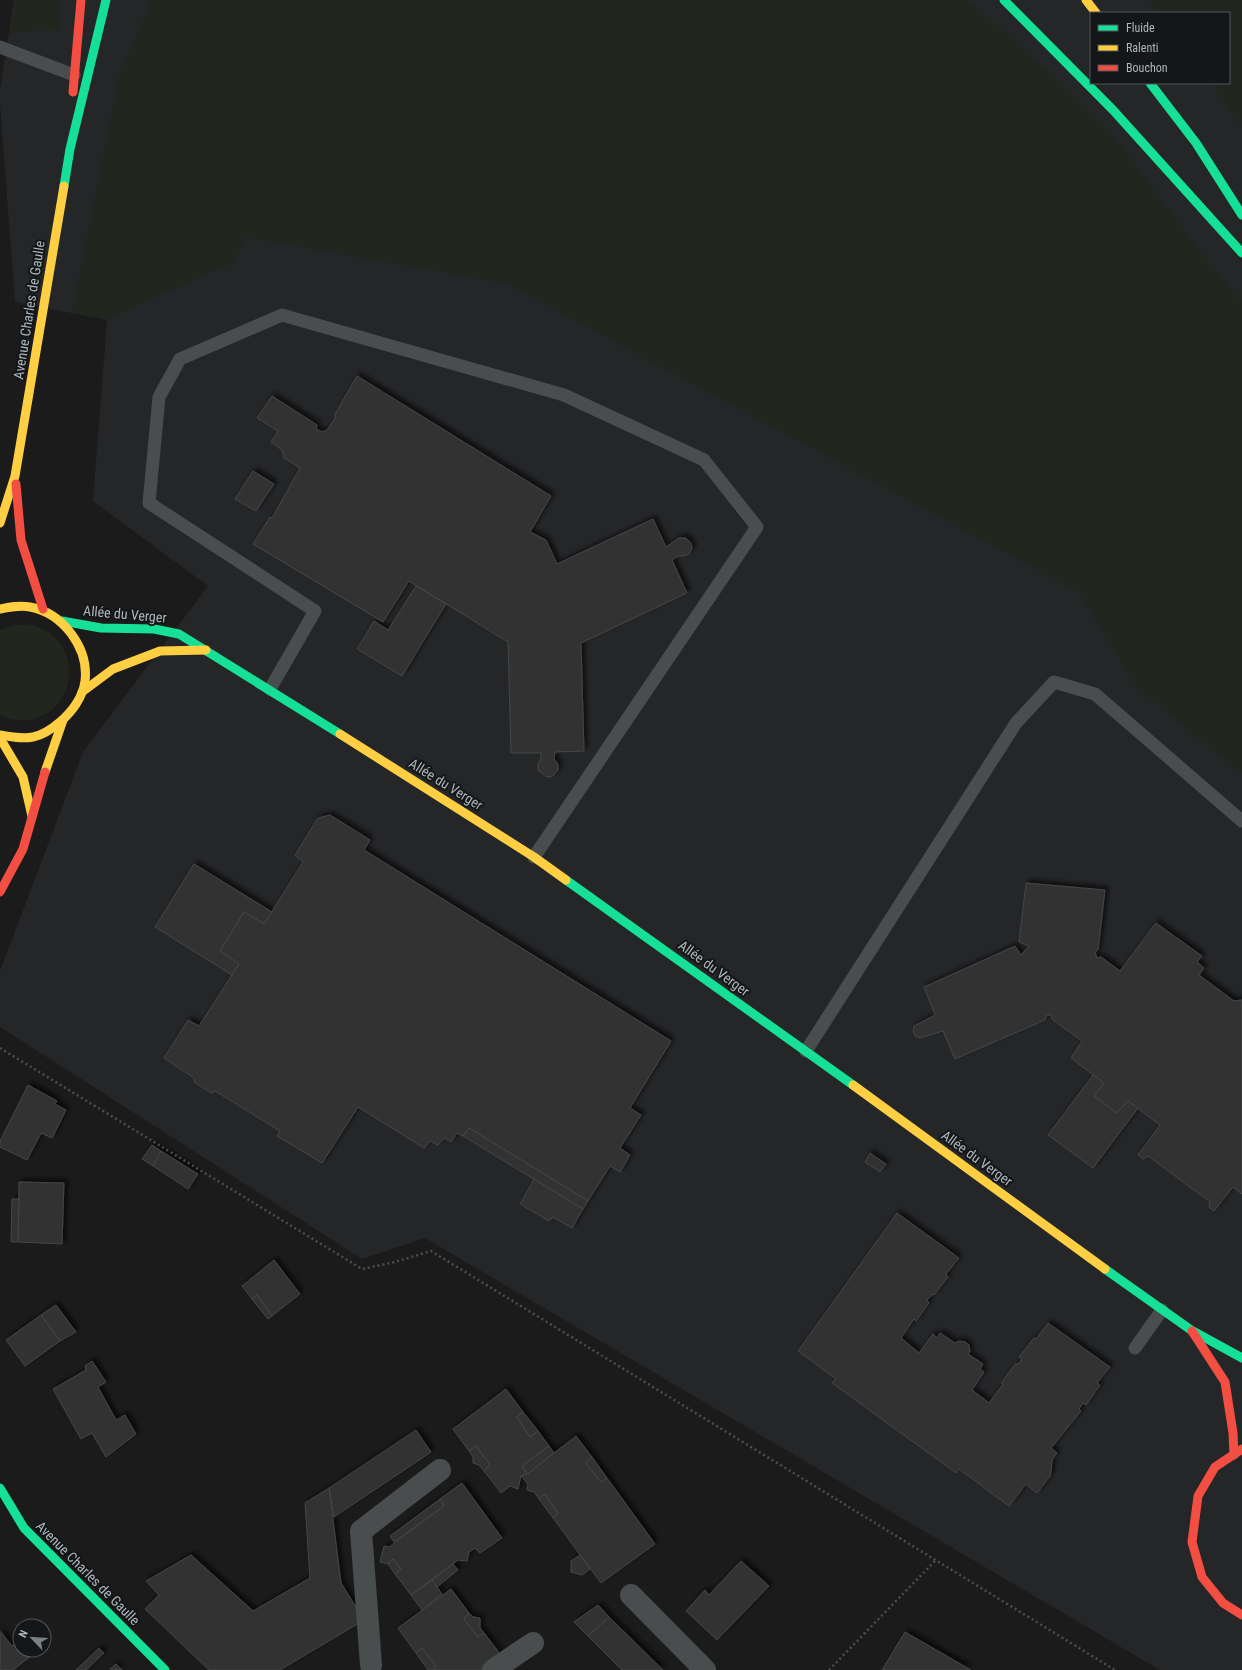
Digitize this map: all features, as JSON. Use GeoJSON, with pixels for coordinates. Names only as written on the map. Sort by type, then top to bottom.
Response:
{"type":"FeatureCollection","features":[{"type":"Feature","properties":{"kind":"main road","name":"Avenue Charles de Gaulle"},"geometry":{"type":"LineString","coordinates":[[70,149],[74,75],[81,0]]}},
{"type":"Feature","properties":{"kind":"main road","name":"Avenue Charles de Gaulle"},"geometry":{"type":"LineString","coordinates":[[0,523],[15,476],[70,149],[106,0]]}},
{"type":"Feature","properties":{"kind":"main road"},"geometry":{"type":"LineString","coordinates":[[1004,0],[1113,110],[1242,254]]}},
{"type":"Feature","properties":{"kind":"main road"},"geometry":{"type":"LineString","coordinates":[[1086,0],[1095,12]]}},
{"type":"Feature","properties":{"kind":"main road","name":"Avenue Charles de Gaulle"},"geometry":{"type":"LineString","coordinates":[[92,56],[113,14]]}},
{"type":"Feature","properties":{"kind":"main road"},"geometry":{"type":"LineString","coordinates":[[1151,84],[1196,143],[1242,214]]}},
{"type":"Feature","properties":{"kind":"main road","name":"Avenue Charles de Gaulle"},"geometry":{"type":"LineString","coordinates":[[15,476],[21,540],[43,609]]}},
{"type":"Feature","properties":{"kind":"main road"},"geometry":{"type":"LineString","coordinates":[[0,609],[8,606],[26,605],[43,609],[62,621],[73,632],[82,649],[86,671],[82,692],[71,712],[55,727],[35,736],[17,738],[0,736]]}},
{"type":"Feature","properties":{"kind":"main road","name":"Allée du Verger"},"geometry":{"type":"LineString","coordinates":[[62,621],[101,628],[154,629],[179,634],[270,689],[534,857],[806,1051],[1162,1310],[1191,1330],[1242,1358]]}},
{"type":"Feature","properties":{"kind":"main road"},"geometry":{"type":"LineString","coordinates":[[82,692],[114,668],[160,651],[206,650]]}},
{"type":"Feature","properties":{"kind":"main road"},"geometry":{"type":"LineString","coordinates":[[0,892],[23,849],[44,776],[63,720]]}},
{"type":"Feature","properties":{"kind":"main road"},"geometry":{"type":"LineString","coordinates":[[0,736],[23,777],[33,817]]}},
{"type":"Feature","properties":{"kind":"main road","name":"Allée du Verger"},"geometry":{"type":"LineString","coordinates":[[1191,1330],[1225,1382],[1233,1433],[1234,1455]]}},
{"type":"Feature","properties":{"kind":"main road"},"geometry":{"type":"LineString","coordinates":[[1242,1449],[1215,1467],[1198,1496],[1192,1542],[1202,1577],[1223,1603],[1242,1614]]}},
{"type":"Feature","properties":{"kind":"main road","name":"Avenue Charles de Gaulle"},"geometry":{"type":"LineString","coordinates":[[0,1488],[24,1528],[165,1670]]}},
{"type":"Feature","properties":{"kind":"street"},"geometry":{"type":"LineString","coordinates":[[371,1668],[361,1531],[440,1470]]}},
{"type":"Feature","properties":{"kind":"street"},"geometry":{"type":"LineString","coordinates":[[631,1595],[705,1670]]}},
{"type":"Feature","properties":{"kind":"street"},"geometry":{"type":"LineString","coordinates":[[493,1670],[533,1643]]}},
{"type":"Feature","properties":{"kind":"lane"},"geometry":{"type":"LineString","coordinates":[[0,47],[74,75]]}},
{"type":"Feature","properties":{"kind":"lane"},"geometry":{"type":"LineString","coordinates":[[270,689],[315,612],[149,503],[159,397],[180,359],[282,315],[564,395],[704,460],[757,527],[534,857]]}},
{"type":"Feature","properties":{"kind":"lane"},"geometry":{"type":"LineString","coordinates":[[806,1051],[1016,723],[1054,682],[1095,694],[1242,820]]}},
{"type":"Feature","properties":{"kind":"lane"},"geometry":{"type":"LineString","coordinates":[[1135,1348],[1162,1310]]}},
{"type":"Feature","properties":{"kind":"path"},"geometry":{"type":"LineString","coordinates":[[0,1048],[362,1269],[395,1262],[431,1251],[1115,1670]]}},
{"type":"Feature","properties":{"kind":"path"},"geometry":{"type":"LineString","coordinates":[[829,1670],[936,1560]]}},
{"type":"Feature","properties":{"kind":"shaded area"},"geometry":{"type":"Polygon","coordinates":[[[14,0],[1242,0],[1242,1670],[1160,1670],[425,1238],[362,1259],[0,1027],[0,971],[83,752],[208,586],[93,501],[107,320],[15,302],[0,90],[14,0]]]}},
{"type":"Feature","properties":{"kind":"shaded area"},"geometry":{"type":"Polygon","coordinates":[[[14,0],[60,0],[59,29],[9,33],[14,0]]]}},
{"type":"Feature","properties":{"kind":"shaded area"},"geometry":{"type":"Polygon","coordinates":[[[152,0],[968,0],[1055,78],[1110,131],[1196,246],[1242,303],[1242,774],[1137,687],[1079,592],[506,283],[244,237],[236,261],[107,319],[72,313],[120,73],[152,0]]]}},
{"type":"Feature","properties":{"kind":"shaded area"},"geometry":{"type":"Polygon","coordinates":[[[1149,0],[1242,0],[1242,127],[1211,84],[1230,84],[1230,12],[1158,12],[1149,0]]]}},
{"type":"Feature","properties":{"kind":"shaded area"},"geometry":{"type":"Polygon","coordinates":[[[16,625],[31,625],[48,632],[60,644],[67,658],[69,674],[66,690],[58,704],[45,714],[27,720],[13,719],[0,714],[0,630],[16,625]]]}},
{"type":"Feature","properties":{"kind":"building"},"geometry":{"type":"Polygon","coordinates":[[[357,376],[551,496],[530,532],[546,540],[557,564],[653,519],[666,547],[679,538],[686,538],[691,543],[692,548],[689,554],[678,556],[672,560],[687,593],[581,643],[584,751],[555,752],[554,759],[558,764],[558,770],[553,776],[545,776],[538,770],[541,753],[511,753],[508,642],[409,581],[383,622],[253,544],[270,517],[272,518],[300,468],[284,458],[282,450],[271,442],[278,431],[257,418],[272,396],[317,425],[316,429],[322,432],[327,430],[357,376]]]}},
{"type":"Feature","properties":{"kind":"building"},"geometry":{"type":"Polygon","coordinates":[[[253,471],[274,484],[256,511],[235,499],[253,471]]]}},
{"type":"Feature","properties":{"kind":"building"},"geometry":{"type":"Polygon","coordinates":[[[416,586],[446,604],[402,676],[357,649],[374,621],[388,630],[416,586]]]}},
{"type":"Feature","properties":{"kind":"building"},"geometry":{"type":"Polygon","coordinates":[[[330,815],[370,840],[364,850],[671,1041],[630,1108],[641,1115],[620,1148],[630,1155],[620,1172],[610,1166],[588,1201],[469,1128],[463,1136],[457,1133],[451,1142],[444,1138],[438,1145],[430,1141],[424,1148],[358,1107],[322,1163],[277,1136],[280,1131],[215,1091],[211,1093],[194,1082],[194,1078],[164,1058],[188,1020],[199,1026],[239,964],[220,951],[244,912],[264,924],[303,862],[295,855],[318,818],[330,815]]]}},
{"type":"Feature","properties":{"kind":"building"},"geometry":{"type":"Polygon","coordinates":[[[194,864],[272,912],[264,924],[244,912],[220,951],[239,964],[232,975],[155,927],[194,864]]]}},
{"type":"Feature","properties":{"kind":"building"},"geometry":{"type":"Polygon","coordinates":[[[1026,883],[1105,890],[1098,950],[1095,952],[1097,958],[1101,957],[1120,971],[1156,923],[1202,956],[1197,962],[1204,968],[1199,975],[1234,1001],[1242,1000],[1242,1194],[1233,1187],[1214,1211],[1209,1207],[1210,1202],[1148,1156],[1143,1159],[1138,1155],[1160,1125],[1128,1101],[1117,1113],[1094,1096],[1104,1083],[1071,1058],[1082,1041],[1053,1020],[1051,1015],[1047,1015],[1045,1020],[955,1059],[943,1031],[920,1038],[915,1036],[913,1031],[914,1026],[935,1015],[924,987],[1015,946],[1021,955],[1029,946],[1019,942],[1026,883]]]}},
{"type":"Feature","properties":{"kind":"building"},"geometry":{"type":"Polygon","coordinates":[[[1093,1075],[1104,1083],[1094,1096],[1117,1113],[1128,1101],[1138,1108],[1093,1168],[1048,1135],[1093,1075]]]}},
{"type":"Feature","properties":{"kind":"building"},"geometry":{"type":"Polygon","coordinates":[[[28,1085],[57,1101],[55,1104],[66,1110],[52,1138],[41,1133],[27,1160],[0,1147],[0,1141],[28,1085]]]}},
{"type":"Feature","properties":{"kind":"building"},"geometry":{"type":"Polygon","coordinates":[[[469,1128],[588,1201],[583,1209],[463,1136],[469,1128]]]}},
{"type":"Feature","properties":{"kind":"building"},"geometry":{"type":"Polygon","coordinates":[[[152,1145],[161,1151],[153,1166],[142,1159],[152,1145]]]}},
{"type":"Feature","properties":{"kind":"building"},"geometry":{"type":"Polygon","coordinates":[[[161,1151],[198,1174],[188,1189],[153,1166],[161,1151]]]}},
{"type":"Feature","properties":{"kind":"building"},"geometry":{"type":"Polygon","coordinates":[[[870,1153],[886,1164],[880,1172],[865,1162],[870,1153]]]}},
{"type":"Feature","properties":{"kind":"building"},"geometry":{"type":"Polygon","coordinates":[[[534,1179],[583,1209],[572,1228],[553,1217],[549,1221],[520,1204],[534,1179]]]}},
{"type":"Feature","properties":{"kind":"building"},"geometry":{"type":"Polygon","coordinates":[[[19,1182],[64,1183],[62,1244],[18,1242],[19,1182]]]}},
{"type":"Feature","properties":{"kind":"building"},"geometry":{"type":"Polygon","coordinates":[[[12,1199],[19,1199],[18,1242],[11,1242],[12,1199]]]}},
{"type":"Feature","properties":{"kind":"building"},"geometry":{"type":"Polygon","coordinates":[[[897,1213],[959,1258],[946,1274],[948,1277],[934,1295],[933,1294],[927,1300],[929,1303],[916,1321],[914,1319],[901,1338],[919,1353],[933,1334],[937,1338],[940,1333],[955,1343],[959,1341],[965,1342],[969,1345],[970,1352],[968,1354],[983,1364],[980,1369],[984,1372],[972,1390],[989,1403],[1003,1384],[1001,1383],[1016,1363],[1017,1365],[1022,1359],[1019,1357],[1034,1338],[1036,1339],[1048,1323],[1110,1367],[1097,1383],[1100,1385],[1086,1405],[1083,1403],[1079,1409],[1081,1411],[1051,1448],[1057,1453],[1052,1460],[1050,1476],[1037,1493],[1026,1484],[1009,1506],[959,1469],[956,1473],[832,1383],[836,1379],[798,1351],[897,1213]]]}},
{"type":"Feature","properties":{"kind":"building"},"geometry":{"type":"Polygon","coordinates":[[[274,1260],[300,1294],[272,1316],[257,1295],[252,1299],[242,1286],[274,1260]]]}},
{"type":"Feature","properties":{"kind":"building"},"geometry":{"type":"Polygon","coordinates":[[[257,1295],[272,1316],[268,1319],[252,1299],[257,1295]]]}},
{"type":"Feature","properties":{"kind":"building"},"geometry":{"type":"Polygon","coordinates":[[[56,1305],[76,1332],[60,1341],[41,1315],[56,1305]]]}},
{"type":"Feature","properties":{"kind":"building"},"geometry":{"type":"Polygon","coordinates":[[[41,1315],[60,1341],[25,1366],[6,1340],[41,1315]]]}},
{"type":"Feature","properties":{"kind":"building"},"geometry":{"type":"Polygon","coordinates":[[[92,1361],[106,1382],[98,1387],[116,1420],[125,1415],[136,1434],[106,1457],[92,1433],[81,1439],[53,1389],[86,1370],[85,1366],[92,1361]]]}},
{"type":"Feature","properties":{"kind":"building"},"geometry":{"type":"Polygon","coordinates":[[[506,1389],[523,1412],[517,1417],[530,1437],[538,1431],[549,1446],[522,1466],[527,1474],[521,1476],[518,1489],[510,1486],[501,1493],[484,1471],[490,1465],[476,1446],[469,1451],[453,1429],[506,1389]]]}},
{"type":"Feature","properties":{"kind":"building"},"geometry":{"type":"Polygon","coordinates":[[[523,1412],[538,1431],[530,1437],[517,1417],[523,1412]]]}},
{"type":"Feature","properties":{"kind":"building"},"geometry":{"type":"Polygon","coordinates":[[[416,1430],[431,1452],[334,1517],[329,1488],[416,1430]]]}},
{"type":"Feature","properties":{"kind":"building"},"geometry":{"type":"Polygon","coordinates":[[[576,1436],[592,1457],[586,1463],[601,1482],[607,1478],[655,1544],[601,1583],[553,1518],[558,1514],[545,1494],[539,1499],[534,1492],[527,1490],[528,1484],[521,1476],[527,1474],[576,1436]]]}},
{"type":"Feature","properties":{"kind":"building"},"geometry":{"type":"Polygon","coordinates":[[[476,1446],[490,1465],[484,1471],[479,1465],[473,1463],[473,1457],[469,1451],[476,1446]]]}},
{"type":"Feature","properties":{"kind":"building"},"geometry":{"type":"Polygon","coordinates":[[[549,1446],[554,1453],[527,1474],[522,1466],[549,1446]]]}},
{"type":"Feature","properties":{"kind":"building"},"geometry":{"type":"Polygon","coordinates":[[[592,1457],[607,1478],[601,1482],[586,1463],[592,1457]]]}},
{"type":"Feature","properties":{"kind":"building"},"geometry":{"type":"Polygon","coordinates":[[[462,1483],[502,1538],[480,1553],[475,1548],[469,1552],[467,1561],[458,1560],[411,1595],[395,1574],[401,1569],[393,1559],[388,1564],[380,1562],[384,1546],[389,1547],[444,1506],[440,1499],[462,1483]]]}},
{"type":"Feature","properties":{"kind":"building"},"geometry":{"type":"Polygon","coordinates":[[[329,1488],[341,1583],[364,1620],[280,1670],[209,1670],[145,1609],[159,1595],[146,1581],[191,1555],[253,1611],[310,1578],[305,1503],[329,1488]]]}},
{"type":"Feature","properties":{"kind":"building"},"geometry":{"type":"Polygon","coordinates":[[[545,1494],[558,1514],[553,1518],[539,1499],[545,1494]]]}},
{"type":"Feature","properties":{"kind":"building"},"geometry":{"type":"Polygon","coordinates":[[[440,1499],[444,1506],[394,1542],[390,1536],[440,1499]]]}},
{"type":"Feature","properties":{"kind":"building"},"geometry":{"type":"Polygon","coordinates":[[[580,1555],[590,1569],[582,1575],[571,1572],[571,1561],[580,1555]]]}},
{"type":"Feature","properties":{"kind":"building"},"geometry":{"type":"Polygon","coordinates":[[[393,1559],[401,1569],[395,1574],[388,1564],[393,1559]]]}},
{"type":"Feature","properties":{"kind":"building"},"geometry":{"type":"Polygon","coordinates":[[[741,1561],[769,1586],[717,1640],[686,1611],[705,1590],[709,1595],[741,1561]]]}},
{"type":"Feature","properties":{"kind":"building"},"geometry":{"type":"Polygon","coordinates":[[[453,1564],[458,1570],[437,1587],[432,1580],[453,1564]]]}},
{"type":"Feature","properties":{"kind":"building"},"geometry":{"type":"Polygon","coordinates":[[[432,1580],[442,1594],[422,1610],[411,1595],[432,1580]]]}},
{"type":"Feature","properties":{"kind":"building"},"geometry":{"type":"Polygon","coordinates":[[[451,1589],[469,1613],[464,1619],[478,1637],[484,1633],[501,1655],[481,1670],[433,1670],[436,1666],[422,1648],[416,1653],[398,1628],[451,1589]]]}},
{"type":"Feature","properties":{"kind":"building"},"geometry":{"type":"Polygon","coordinates":[[[598,1605],[609,1617],[588,1636],[574,1622],[598,1605]]]}},
{"type":"Feature","properties":{"kind":"building"},"geometry":{"type":"Polygon","coordinates":[[[469,1613],[473,1617],[480,1618],[480,1628],[484,1633],[478,1637],[464,1619],[469,1613]]]}},
{"type":"Feature","properties":{"kind":"building"},"geometry":{"type":"Polygon","coordinates":[[[609,1617],[663,1670],[622,1670],[588,1636],[609,1617]]]}},
{"type":"Feature","properties":{"kind":"building"},"geometry":{"type":"Polygon","coordinates":[[[0,1631],[12,1646],[12,1658],[28,1658],[13,1670],[0,1670],[0,1631]]]}},
{"type":"Feature","properties":{"kind":"building"},"geometry":{"type":"Polygon","coordinates":[[[905,1632],[971,1670],[882,1670],[905,1632]]]}},
{"type":"Feature","properties":{"kind":"building"},"geometry":{"type":"Polygon","coordinates":[[[99,1648],[104,1653],[86,1670],[76,1670],[99,1648]]]}},
{"type":"Feature","properties":{"kind":"building"},"geometry":{"type":"Polygon","coordinates":[[[422,1648],[436,1666],[433,1670],[428,1670],[416,1653],[422,1648]]]}},
{"type":"Feature","properties":{"kind":"building"},"geometry":{"type":"Polygon","coordinates":[[[116,1664],[122,1670],[110,1669],[116,1664]]]}},
{"type":"Feature","properties":{"kind":"traffic: fast"},"geometry":{"type":"LineString","coordinates":[[64,186],[70,149],[106,0]]}},
{"type":"Feature","properties":{"kind":"traffic: fast"},"geometry":{"type":"LineString","coordinates":[[1004,0],[1113,110],[1242,253]]}},
{"type":"Feature","properties":{"kind":"traffic: fast"},"geometry":{"type":"LineString","coordinates":[[1151,84],[1196,143],[1242,215]]}},
{"type":"Feature","properties":{"kind":"traffic: fast"},"geometry":{"type":"LineString","coordinates":[[62,621],[101,628],[154,629],[179,634],[340,734]]}},
{"type":"Feature","properties":{"kind":"traffic: fast"},"geometry":{"type":"LineString","coordinates":[[566,880],[853,1085]]}},
{"type":"Feature","properties":{"kind":"traffic: fast"},"geometry":{"type":"LineString","coordinates":[[1105,1269],[1191,1330],[1242,1358]]}},
{"type":"Feature","properties":{"kind":"traffic: fast"},"geometry":{"type":"LineString","coordinates":[[0,1488],[24,1528],[165,1670]]}},
{"type":"Feature","properties":{"kind":"traffic: slow"},"geometry":{"type":"LineString","coordinates":[[1086,0],[1095,12]]}},
{"type":"Feature","properties":{"kind":"traffic: slow"},"geometry":{"type":"LineString","coordinates":[[0,523],[15,476],[64,186]]}},
{"type":"Feature","properties":{"kind":"traffic: slow"},"geometry":{"type":"LineString","coordinates":[[0,609],[15,606],[26,606],[53,616],[63,624],[78,645],[83,656],[85,669],[84,687],[76,704],[69,714],[51,729],[29,738],[0,735]]}},
{"type":"Feature","properties":{"kind":"traffic: slow"},"geometry":{"type":"LineString","coordinates":[[82,692],[113,669],[160,651],[206,650]]}},
{"type":"Feature","properties":{"kind":"traffic: slow"},"geometry":{"type":"LineString","coordinates":[[45,772],[63,720]]}},
{"type":"Feature","properties":{"kind":"traffic: slow"},"geometry":{"type":"LineString","coordinates":[[340,734],[534,857],[566,880]]}},
{"type":"Feature","properties":{"kind":"traffic: slow"},"geometry":{"type":"LineString","coordinates":[[0,738],[23,777],[32,816]]}},
{"type":"Feature","properties":{"kind":"traffic: slow"},"geometry":{"type":"LineString","coordinates":[[853,1085],[1105,1269]]}},
{"type":"Feature","properties":{"kind":"traffic: jam"},"geometry":{"type":"LineString","coordinates":[[73,92],[81,0]]}},
{"type":"Feature","properties":{"kind":"traffic: jam"},"geometry":{"type":"LineString","coordinates":[[16,484],[21,540],[43,609]]}},
{"type":"Feature","properties":{"kind":"traffic: jam"},"geometry":{"type":"LineString","coordinates":[[0,892],[23,849],[45,772]]}},
{"type":"Feature","properties":{"kind":"traffic: jam"},"geometry":{"type":"LineString","coordinates":[[1192,1331],[1225,1382],[1233,1433],[1234,1455]]}},
{"type":"Feature","properties":{"kind":"traffic: jam"},"geometry":{"type":"LineString","coordinates":[[1242,1449],[1215,1467],[1198,1496],[1192,1542],[1202,1577],[1223,1603],[1242,1615]]}}]}
